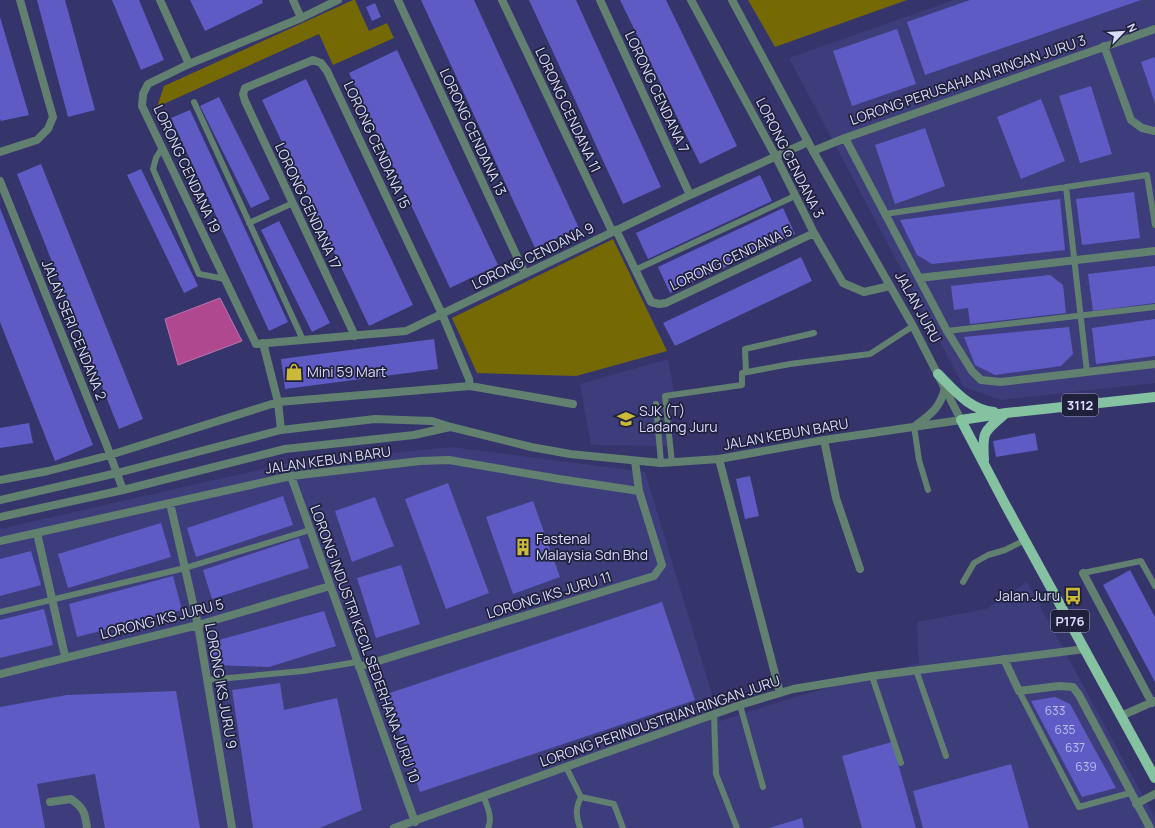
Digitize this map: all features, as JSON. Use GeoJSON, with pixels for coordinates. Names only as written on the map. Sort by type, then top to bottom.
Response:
{"type":"FeatureCollection","features":[{"type":"Feature","properties":{"kind":"main road"},"geometry":{"type":"LineString","coordinates":[[938,374],[963,399],[975,407],[987,411],[1006,414]]}},
{"type":"Feature","properties":{"kind":"main road","name":"3112"},"geometry":{"type":"LineString","coordinates":[[961,420],[1155,397]]}},
{"type":"Feature","properties":{"kind":"main road"},"geometry":{"type":"LineString","coordinates":[[984,465],[983,436],[992,425],[1006,414]]}},
{"type":"Feature","properties":{"kind":"main road","name":"JALAN JURU"},"geometry":{"type":"LineString","coordinates":[[961,420],[984,465],[1154,775]]}},
{"type":"Feature","properties":{"kind":"street"},"geometry":{"type":"LineString","coordinates":[[0,152],[37,140],[48,129],[53,117],[20,0]]}},
{"type":"Feature","properties":{"kind":"street"},"geometry":{"type":"LineString","coordinates":[[160,0],[189,64]]}},
{"type":"Feature","properties":{"kind":"street"},"geometry":{"type":"LineString","coordinates":[[293,0],[301,18]]}},
{"type":"Feature","properties":{"kind":"street","name":"LORONG CENDANA 19"},"geometry":{"type":"LineString","coordinates":[[282,430],[278,402],[259,343],[225,279],[142,106],[143,94],[148,84],[189,64],[301,18],[338,0]]}},
{"type":"Feature","properties":{"kind":"street","name":"LORONG CENDANA 13"},"geometry":{"type":"LineString","coordinates":[[398,0],[525,274]]}},
{"type":"Feature","properties":{"kind":"street","name":"LORONG CENDANA 11"},"geometry":{"type":"LineString","coordinates":[[502,0],[614,231],[635,270]]}},
{"type":"Feature","properties":{"kind":"street","name":"LORONG CENDANA 7"},"geometry":{"type":"LineString","coordinates":[[600,0],[690,194]]}},
{"type":"Feature","properties":{"kind":"street","name":"LORONG CENDANA 3"},"geometry":{"type":"LineString","coordinates":[[691,0],[776,156],[814,233],[843,283],[864,292],[890,286]]}},
{"type":"Feature","properties":{"kind":"street","name":"JALAN JURU"},"geometry":{"type":"LineString","coordinates":[[732,0],[808,142],[913,326],[961,420]]}},
{"type":"Feature","properties":{"kind":"street","name":"LORONG PERUSAHAAN RINGAN JURU 3"},"geometry":{"type":"LineString","coordinates":[[813,151],[844,138],[1155,29]]}},
{"type":"Feature","properties":{"kind":"street"},"geometry":{"type":"LineString","coordinates":[[1104,46],[1131,120],[1142,128],[1155,131]]}},
{"type":"Feature","properties":{"kind":"street","name":"LORONG CENDANA 15"},"geometry":{"type":"LineString","coordinates":[[245,88],[313,60],[321,63],[327,70],[442,314],[470,386]]}},
{"type":"Feature","properties":{"kind":"street","name":"LORONG CENDANA 17"},"geometry":{"type":"LineString","coordinates":[[245,88],[243,94],[245,101],[355,336]]}},
{"type":"Feature","properties":{"kind":"street"},"geometry":{"type":"LineString","coordinates":[[844,138],[947,331],[972,371],[981,380],[1001,382],[1155,364]]}},
{"type":"Feature","properties":{"kind":"street","name":"LORONG CENDANA 9"},"geometry":{"type":"LineString","coordinates":[[259,343],[406,331],[690,194],[808,142]]}},
{"type":"Feature","properties":{"kind":"street","name":"JALAN SERI CENDANA 2"},"geometry":{"type":"LineString","coordinates":[[0,181],[123,490]]}},
{"type":"Feature","properties":{"kind":"street","name":"LORONG CENDANA 5"},"geometry":{"type":"LineString","coordinates":[[635,270],[652,302],[659,304],[666,303],[814,233]]}},
{"type":"Feature","properties":{"kind":"street"},"geometry":{"type":"LineString","coordinates":[[919,278],[1155,251]]}},
{"type":"Feature","properties":{"kind":"street"},"geometry":{"type":"LineString","coordinates":[[0,480],[48,471],[110,455],[278,402],[470,386],[573,404]]}},
{"type":"Feature","properties":{"kind":"street"},"geometry":{"type":"LineString","coordinates":[[914,426],[937,407],[942,399],[945,388]]}},
{"type":"Feature","properties":{"kind":"street","name":"JALAN KEBUN BARU"},"geometry":{"type":"LineString","coordinates":[[0,500],[117,473],[282,430],[375,419],[412,419],[432,421],[531,447],[570,454],[661,463],[719,458],[824,440],[961,420]]}},
{"type":"Feature","properties":{"kind":"street","name":"JALAN KEBUN BARU"},"geometry":{"type":"LineString","coordinates":[[0,517],[123,490],[284,449],[414,435],[451,427]]}},
{"type":"Feature","properties":{"kind":"street"},"geometry":{"type":"LineString","coordinates":[[824,440],[836,498],[860,569]]}},
{"type":"Feature","properties":{"kind":"street"},"geometry":{"type":"LineString","coordinates":[[719,458],[780,693]]}},
{"type":"Feature","properties":{"kind":"street","name":"JALAN KEBUN BARU"},"geometry":{"type":"LineString","coordinates":[[0,541],[290,476],[420,461],[449,460],[639,491]]}},
{"type":"Feature","properties":{"kind":"street","name":"LORONG IKS JURU 11"},"geometry":{"type":"LineString","coordinates":[[358,665],[654,576],[662,565],[639,491],[635,461]]}},
{"type":"Feature","properties":{"kind":"street","name":"LORONG INDUSTRI KECIL SEDERHANA JURU 10"},"geometry":{"type":"LineString","coordinates":[[290,476],[415,822]]}},
{"type":"Feature","properties":{"kind":"street","name":"LORONG IKS JURU 9"},"geometry":{"type":"LineString","coordinates":[[170,503],[198,625],[232,828]]}},
{"type":"Feature","properties":{"kind":"street"},"geometry":{"type":"LineString","coordinates":[[37,533],[65,656]]}},
{"type":"Feature","properties":{"kind":"street"},"geometry":{"type":"LineString","coordinates":[[1083,573],[1154,702],[1121,716]]}},
{"type":"Feature","properties":{"kind":"street","name":"LORONG IKS JURU 5"},"geometry":{"type":"LineString","coordinates":[[0,674],[65,656],[198,625],[330,586]]}},
{"type":"Feature","properties":{"kind":"street","name":"LORONG PERINDUSTRIAN RINGAN JURU"},"geometry":{"type":"LineString","coordinates":[[396,828],[714,714],[793,689],[872,676],[1085,649]]}},
{"type":"Feature","properties":{"kind":"street"},"geometry":{"type":"LineString","coordinates":[[1004,659],[1019,690],[1059,686],[1073,687],[1079,695],[1150,828]]}},
{"type":"Feature","properties":{"kind":"street"},"geometry":{"type":"LineString","coordinates":[[1136,804],[1155,794]]}},
{"type":"Feature","properties":{"kind":"street"},"geometry":{"type":"LineString","coordinates":[[50,802],[71,799],[85,812],[87,828]]}},
{"type":"Feature","properties":{"kind":"lane"},"geometry":{"type":"LineString","coordinates":[[194,102],[303,340]]}},
{"type":"Feature","properties":{"kind":"lane"},"geometry":{"type":"LineString","coordinates":[[162,148],[156,158],[153,169],[199,274],[225,279]]}},
{"type":"Feature","properties":{"kind":"lane"},"geometry":{"type":"LineString","coordinates":[[885,214],[1147,175],[1155,225]]}},
{"type":"Feature","properties":{"kind":"lane"},"geometry":{"type":"LineString","coordinates":[[1066,187],[1087,372]]}},
{"type":"Feature","properties":{"kind":"lane"},"geometry":{"type":"LineString","coordinates":[[635,270],[795,196]]}},
{"type":"Feature","properties":{"kind":"lane"},"geometry":{"type":"LineString","coordinates":[[249,223],[293,203]]}},
{"type":"Feature","properties":{"kind":"lane"},"geometry":{"type":"LineString","coordinates":[[947,331],[1155,307]]}},
{"type":"Feature","properties":{"kind":"lane"},"geometry":{"type":"LineString","coordinates":[[672,463],[665,396],[742,385],[742,373],[746,372],[790,364],[870,354],[913,326]]}},
{"type":"Feature","properties":{"kind":"lane"},"geometry":{"type":"LineString","coordinates":[[746,372],[745,349],[814,333]]}},
{"type":"Feature","properties":{"kind":"lane"},"geometry":{"type":"LineString","coordinates":[[656,404],[661,463]]}},
{"type":"Feature","properties":{"kind":"lane"},"geometry":{"type":"LineString","coordinates":[[914,426],[919,460],[928,490]]}},
{"type":"Feature","properties":{"kind":"lane"},"geometry":{"type":"LineString","coordinates":[[0,612],[185,568],[310,530]]}},
{"type":"Feature","properties":{"kind":"lane"},"geometry":{"type":"LineString","coordinates":[[963,582],[974,564],[988,555],[1005,550],[1025,540]]}},
{"type":"Feature","properties":{"kind":"lane"},"geometry":{"type":"LineString","coordinates":[[1083,573],[1141,561],[1155,586]]}},
{"type":"Feature","properties":{"kind":"lane"},"geometry":{"type":"LineString","coordinates":[[207,680],[358,665]]}},
{"type":"Feature","properties":{"kind":"lane"},"geometry":{"type":"LineString","coordinates":[[916,670],[946,756]]}},
{"type":"Feature","properties":{"kind":"lane"},"geometry":{"type":"LineString","coordinates":[[872,676],[901,763]]}},
{"type":"Feature","properties":{"kind":"lane"},"geometry":{"type":"LineString","coordinates":[[1019,690],[1079,807],[1130,793]]}},
{"type":"Feature","properties":{"kind":"lane"},"geometry":{"type":"LineString","coordinates":[[740,705],[763,787]]}},
{"type":"Feature","properties":{"kind":"lane"},"geometry":{"type":"LineString","coordinates":[[714,714],[716,774],[737,828]]}},
{"type":"Feature","properties":{"kind":"lane"},"geometry":{"type":"LineString","coordinates":[[566,767],[581,797]]}},
{"type":"Feature","properties":{"kind":"lane"},"geometry":{"type":"LineString","coordinates":[[484,797],[490,818],[488,828]]}},
{"type":"Feature","properties":{"kind":"lane"},"geometry":{"type":"LineString","coordinates":[[580,828],[576,815],[578,803],[581,797]]}},
{"type":"Feature","properties":{"kind":"lane"},"geometry":{"type":"LineString","coordinates":[[581,797],[614,804],[623,828]]}},
{"type":"Feature","properties":{"kind":"shaded area"},"geometry":{"type":"Polygon","coordinates":[[[355,0],[369,31],[387,23],[394,38],[333,65],[319,34],[157,107],[164,86],[355,0]]]}},
{"type":"Feature","properties":{"kind":"shaded area"},"geometry":{"type":"Polygon","coordinates":[[[748,0],[907,0],[775,47],[748,0]]]}},
{"type":"Feature","properties":{"kind":"shaded area"},"geometry":{"type":"Polygon","coordinates":[[[954,0],[1155,0],[1155,383],[1001,400],[964,387],[789,58],[954,0]]]}},
{"type":"Feature","properties":{"kind":"shaded area"},"geometry":{"type":"Polygon","coordinates":[[[613,239],[667,351],[576,376],[477,373],[452,318],[613,239]]]}},
{"type":"Feature","properties":{"kind":"shaded area"},"geometry":{"type":"Polygon","coordinates":[[[220,298],[242,341],[178,365],[165,319],[220,298]]]}},
{"type":"Feature","properties":{"kind":"shaded area","name":"SJK (T) Ladang Juru"},"geometry":{"type":"Polygon","coordinates":[[[668,359],[674,392],[663,394],[667,446],[591,445],[580,384],[668,359]]]}},
{"type":"Feature","properties":{"kind":"shaded area"},"geometry":{"type":"Polygon","coordinates":[[[451,447],[645,472],[720,721],[798,696],[919,663],[917,622],[986,609],[1027,582],[1155,818],[1155,828],[0,828],[0,529],[285,464],[451,447]]]}},
{"type":"Feature","properties":{"kind":"building"},"geometry":{"type":"Polygon","coordinates":[[[37,0],[65,0],[95,110],[68,117],[37,0]]]}},
{"type":"Feature","properties":{"kind":"building"},"geometry":{"type":"Polygon","coordinates":[[[112,0],[139,0],[164,60],[141,70],[112,0]]]}},
{"type":"Feature","properties":{"kind":"building"},"geometry":{"type":"Polygon","coordinates":[[[190,0],[262,0],[263,3],[205,31],[190,0]]]}},
{"type":"Feature","properties":{"kind":"building"},"geometry":{"type":"Polygon","coordinates":[[[421,0],[474,0],[579,228],[535,248],[421,0]]]}},
{"type":"Feature","properties":{"kind":"building"},"geometry":{"type":"Polygon","coordinates":[[[529,0],[576,0],[661,187],[623,204],[529,0]]]}},
{"type":"Feature","properties":{"kind":"building"},"geometry":{"type":"Polygon","coordinates":[[[620,0],[666,0],[737,146],[700,164],[620,0]]]}},
{"type":"Feature","properties":{"kind":"building"},"geometry":{"type":"Polygon","coordinates":[[[970,0],[1141,0],[925,75],[907,22],[970,0]]]}},
{"type":"Feature","properties":{"kind":"building"},"geometry":{"type":"Polygon","coordinates":[[[375,3],[381,17],[372,21],[366,7],[375,3]]]}},
{"type":"Feature","properties":{"kind":"building"},"geometry":{"type":"Polygon","coordinates":[[[0,17],[29,115],[1,121],[0,119],[0,17]]]}},
{"type":"Feature","properties":{"kind":"building"},"geometry":{"type":"Polygon","coordinates":[[[897,29],[916,84],[852,106],[833,51],[897,29]]]}},
{"type":"Feature","properties":{"kind":"building"},"geometry":{"type":"Polygon","coordinates":[[[397,50],[498,265],[450,288],[349,73],[397,50]]]}},
{"type":"Feature","properties":{"kind":"building"},"geometry":{"type":"Polygon","coordinates":[[[1155,57],[1155,103],[1141,62],[1155,57]]]}},
{"type":"Feature","properties":{"kind":"building"},"geometry":{"type":"Polygon","coordinates":[[[306,79],[413,305],[369,326],[262,100],[306,79]]]}},
{"type":"Feature","properties":{"kind":"building"},"geometry":{"type":"Polygon","coordinates":[[[1091,86],[1112,154],[1080,163],[1059,96],[1091,86]]]}},
{"type":"Feature","properties":{"kind":"building"},"geometry":{"type":"Polygon","coordinates":[[[219,97],[270,199],[251,208],[200,106],[219,97]]]}},
{"type":"Feature","properties":{"kind":"building"},"geometry":{"type":"Polygon","coordinates":[[[1041,99],[1065,161],[1021,179],[997,117],[1041,99]]]}},
{"type":"Feature","properties":{"kind":"building"},"geometry":{"type":"Polygon","coordinates":[[[190,110],[288,322],[269,331],[171,118],[190,110]]]}},
{"type":"Feature","properties":{"kind":"building"},"geometry":{"type":"Polygon","coordinates":[[[925,128],[945,186],[895,204],[875,145],[925,128]]]}},
{"type":"Feature","properties":{"kind":"building"},"geometry":{"type":"Polygon","coordinates":[[[41,164],[143,419],[119,429],[17,174],[41,164]]]}},
{"type":"Feature","properties":{"kind":"building"},"geometry":{"type":"Polygon","coordinates":[[[141,169],[198,286],[184,293],[127,175],[141,169]]]}},
{"type":"Feature","properties":{"kind":"building"},"geometry":{"type":"Polygon","coordinates":[[[760,175],[772,201],[648,259],[636,233],[760,175]]]}},
{"type":"Feature","properties":{"kind":"building"},"geometry":{"type":"Polygon","coordinates":[[[1134,192],[1140,238],[1082,245],[1076,199],[1134,192]]]}},
{"type":"Feature","properties":{"kind":"building"},"geometry":{"type":"Polygon","coordinates":[[[1060,199],[1065,250],[932,264],[917,255],[900,220],[1060,199]]]}},
{"type":"Feature","properties":{"kind":"building"},"geometry":{"type":"Polygon","coordinates":[[[0,208],[93,445],[55,461],[0,322],[0,208]]]}},
{"type":"Feature","properties":{"kind":"building"},"geometry":{"type":"Polygon","coordinates":[[[783,208],[795,234],[670,293],[658,267],[783,208]]]}},
{"type":"Feature","properties":{"kind":"building"},"geometry":{"type":"Polygon","coordinates":[[[279,221],[330,323],[312,332],[261,230],[279,221]]]}},
{"type":"Feature","properties":{"kind":"building"},"geometry":{"type":"Polygon","coordinates":[[[801,257],[812,281],[675,346],[663,323],[801,257]]]}},
{"type":"Feature","properties":{"kind":"building"},"geometry":{"type":"Polygon","coordinates":[[[1155,266],[1155,303],[1093,311],[1088,274],[1155,266]]]}},
{"type":"Feature","properties":{"kind":"building"},"geometry":{"type":"Polygon","coordinates":[[[1050,275],[1063,285],[1066,313],[970,324],[968,308],[954,310],[951,286],[1050,275]]]}},
{"type":"Feature","properties":{"kind":"building"},"geometry":{"type":"Polygon","coordinates":[[[1155,319],[1155,356],[1096,364],[1092,328],[1155,319]]]}},
{"type":"Feature","properties":{"kind":"building"},"geometry":{"type":"Polygon","coordinates":[[[1069,327],[1073,354],[1061,366],[995,375],[975,365],[964,337],[1069,327]]]}},
{"type":"Feature","properties":{"kind":"building"},"geometry":{"type":"Polygon","coordinates":[[[434,339],[438,369],[285,389],[281,359],[434,339]]]}},
{"type":"Feature","properties":{"kind":"building"},"geometry":{"type":"Polygon","coordinates":[[[29,423],[33,443],[0,448],[0,428],[29,423]]]}},
{"type":"Feature","properties":{"kind":"building"},"geometry":{"type":"Polygon","coordinates":[[[1035,433],[1038,450],[996,457],[993,441],[1035,433]]]}},
{"type":"Feature","properties":{"kind":"building"},"geometry":{"type":"Polygon","coordinates":[[[750,476],[759,516],[745,519],[736,479],[750,476]]]}},
{"type":"Feature","properties":{"kind":"building"},"geometry":{"type":"Polygon","coordinates":[[[448,483],[489,593],[446,609],[405,499],[448,483]]]}},
{"type":"Feature","properties":{"kind":"building"},"geometry":{"type":"Polygon","coordinates":[[[283,496],[293,525],[196,557],[187,528],[283,496]]]}},
{"type":"Feature","properties":{"kind":"building"},"geometry":{"type":"Polygon","coordinates":[[[375,497],[394,546],[352,562],[335,511],[375,497]]]}},
{"type":"Feature","properties":{"kind":"building","name":"Fastenal Malaysia Sdn Bhd"},"geometry":{"type":"Polygon","coordinates":[[[533,501],[560,577],[513,594],[486,517],[533,501]]]}},
{"type":"Feature","properties":{"kind":"building"},"geometry":{"type":"Polygon","coordinates":[[[161,523],[171,557],[68,588],[58,554],[161,523]]]}},
{"type":"Feature","properties":{"kind":"building"},"geometry":{"type":"Polygon","coordinates":[[[299,538],[309,568],[212,599],[203,570],[299,538]]]}},
{"type":"Feature","properties":{"kind":"building"},"geometry":{"type":"Polygon","coordinates":[[[31,551],[41,585],[0,596],[0,559],[31,551]]]}},
{"type":"Feature","properties":{"kind":"building"},"geometry":{"type":"Polygon","coordinates":[[[401,565],[420,624],[376,638],[357,578],[401,565]]]}},
{"type":"Feature","properties":{"kind":"building"},"geometry":{"type":"Polygon","coordinates":[[[1130,570],[1155,617],[1155,682],[1103,585],[1130,570]]]}},
{"type":"Feature","properties":{"kind":"building"},"geometry":{"type":"Polygon","coordinates":[[[173,576],[182,610],[77,637],[69,604],[173,576]]]}},
{"type":"Feature","properties":{"kind":"building"},"geometry":{"type":"Polygon","coordinates":[[[662,602],[695,700],[420,792],[387,694],[662,602]]]}},
{"type":"Feature","properties":{"kind":"building"},"geometry":{"type":"Polygon","coordinates":[[[44,609],[53,645],[0,658],[0,620],[44,609]]]}},
{"type":"Feature","properties":{"kind":"building"},"geometry":{"type":"Polygon","coordinates":[[[324,611],[336,646],[269,667],[213,665],[208,643],[324,611]]]}},
{"type":"Feature","properties":{"kind":"building"},"geometry":{"type":"Polygon","coordinates":[[[280,683],[284,710],[337,698],[362,810],[320,828],[253,828],[232,690],[280,683]]]}},
{"type":"Feature","properties":{"kind":"building"},"geometry":{"type":"Polygon","coordinates":[[[176,691],[200,828],[105,828],[95,774],[37,784],[45,828],[0,828],[0,707],[67,695],[176,691]]]}},
{"type":"Feature","properties":{"kind":"building"},"geometry":{"type":"Polygon","coordinates":[[[1055,697],[1070,704],[1116,788],[1082,797],[1031,701],[1055,697]]]}},
{"type":"Feature","properties":{"kind":"building"},"geometry":{"type":"Polygon","coordinates":[[[892,742],[916,828],[862,828],[842,756],[892,742]]]}},
{"type":"Feature","properties":{"kind":"building"},"geometry":{"type":"Polygon","coordinates":[[[1011,764],[1029,828],[923,828],[913,791],[1011,764]]]}},
{"type":"Feature","properties":{"kind":"building"},"geometry":{"type":"Polygon","coordinates":[[[802,818],[804,828],[769,828],[802,818]]]}},
{"type":"Feature","properties":{"kind":"place","name":"Mini 59 Mart"},"geometry":{"type":"Point","coordinates":[294,372]}},
{"type":"Feature","properties":{"kind":"place","name":"SJK (T) Ladang Juru"},"geometry":{"type":"Point","coordinates":[626,419]}},
{"type":"Feature","properties":{"kind":"place","name":"Fastenal Malaysia Sdn Bhd"},"geometry":{"type":"Point","coordinates":[523,547]}},
{"type":"Feature","properties":{"kind":"place","name":"Jalan Juru"},"geometry":{"type":"Point","coordinates":[1073,596]}}]}
